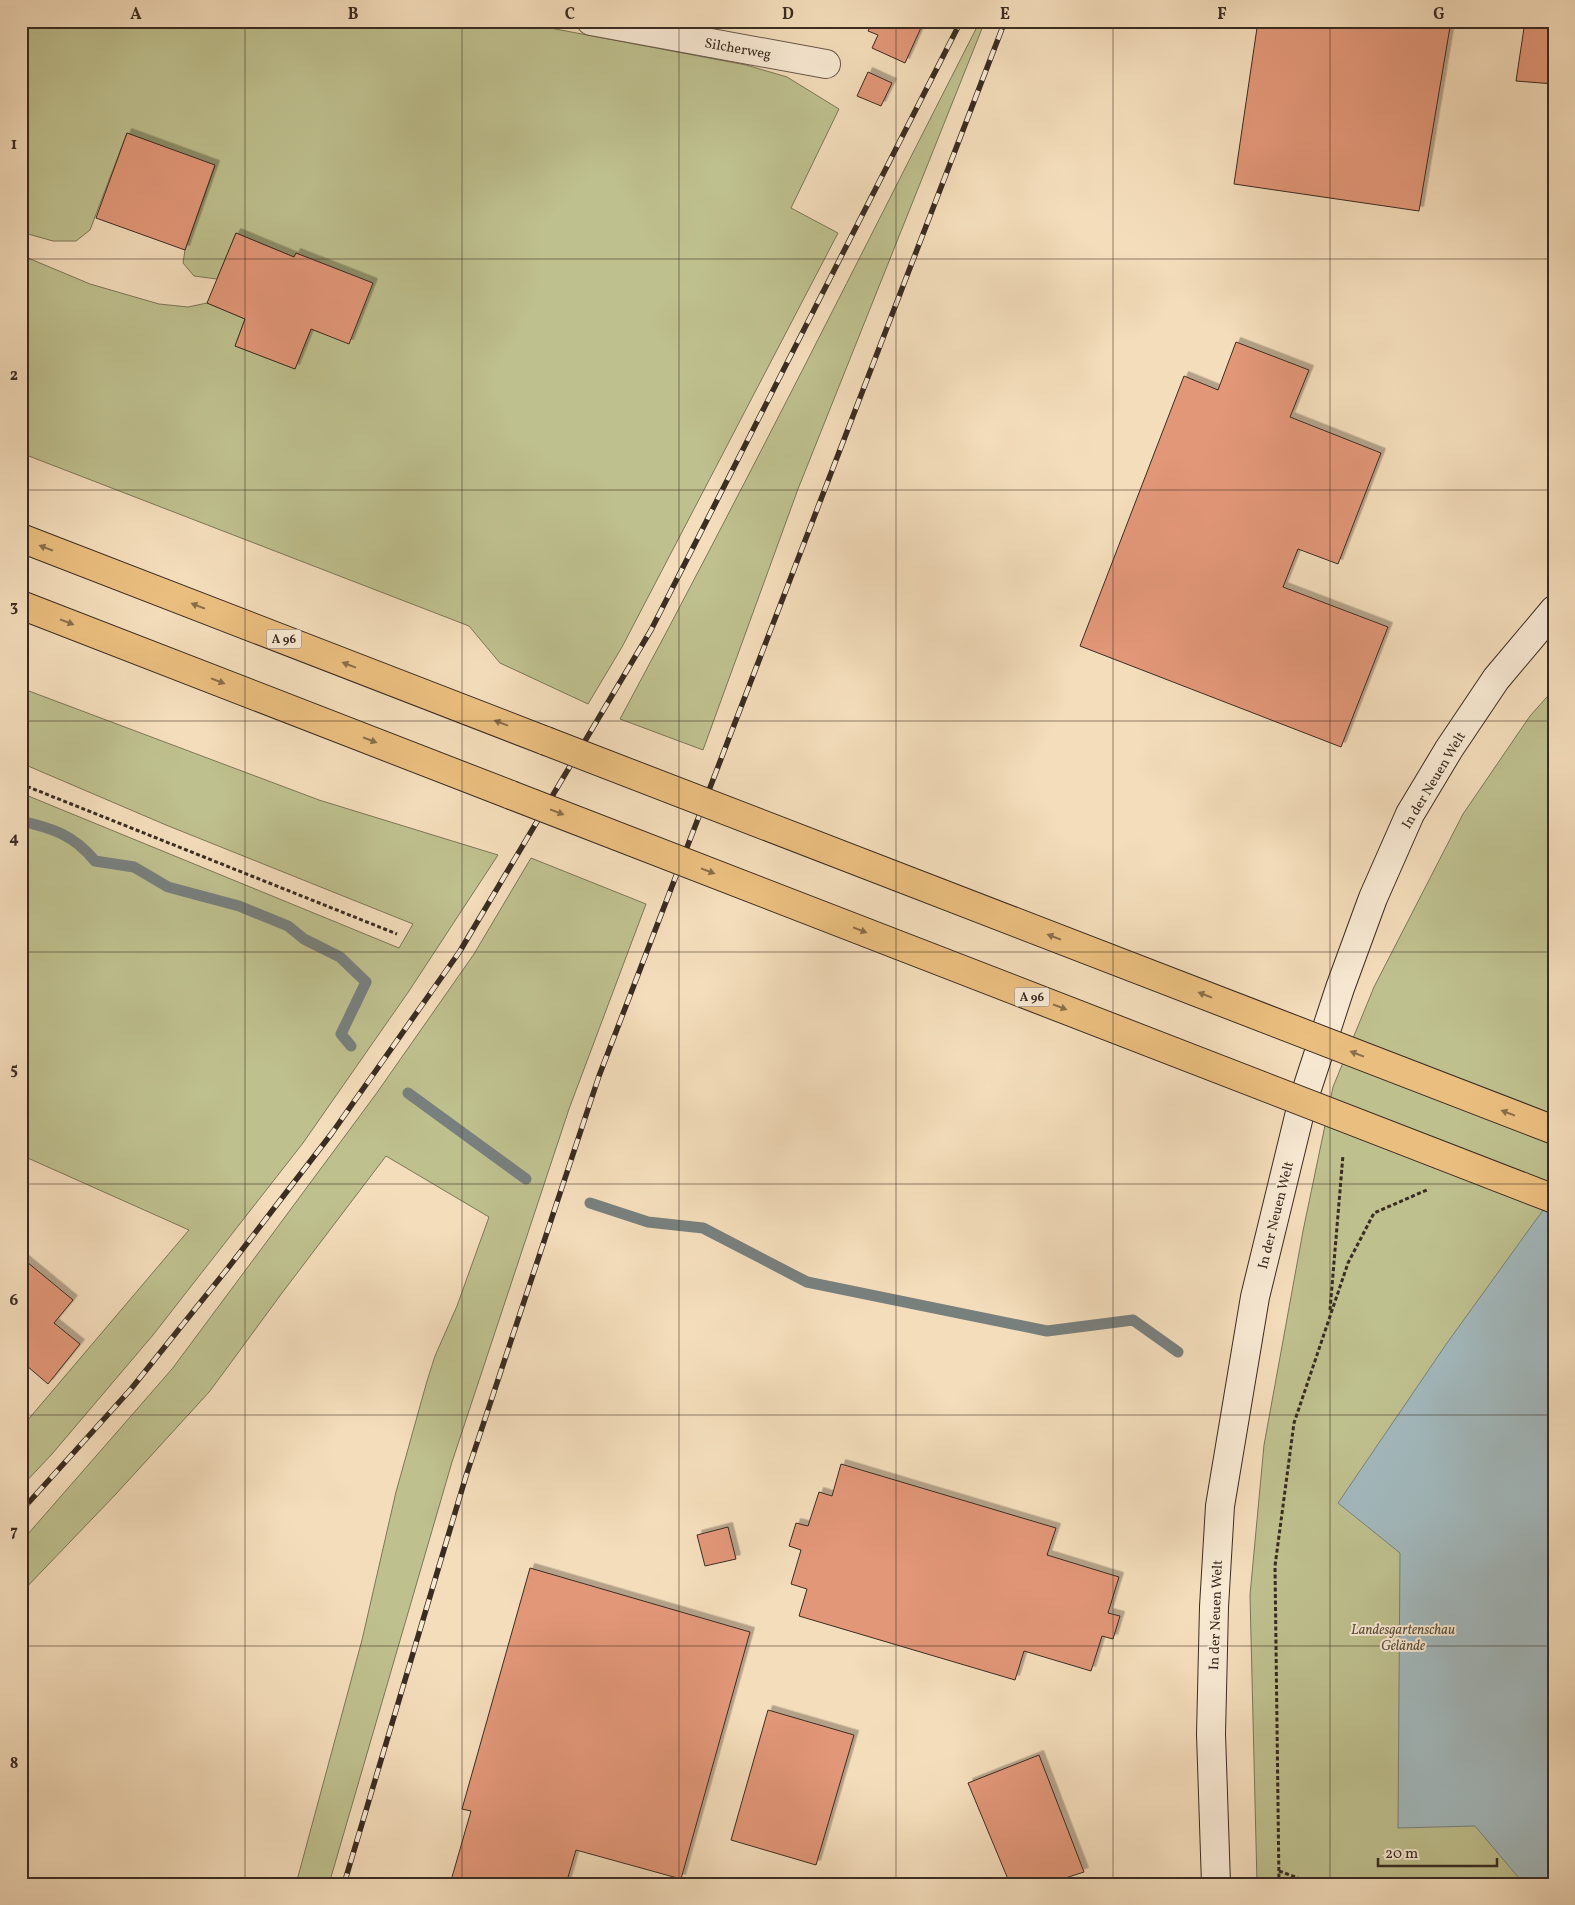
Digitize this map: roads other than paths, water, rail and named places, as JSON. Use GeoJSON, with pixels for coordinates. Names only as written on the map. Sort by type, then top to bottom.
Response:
{"type":"FeatureCollection","features":[{"type":"Feature","properties":{"kind":"highway","name":"A 96"},"geometry":{"type":"LineString","coordinates":[[21,538],[1554,1130]]}},
{"type":"Feature","properties":{"kind":"highway","name":"A 96"},"geometry":{"type":"LineString","coordinates":[[21,605],[1554,1199]]}},
{"type":"Feature","properties":{"kind":"street","name":"Silcherweg"},"geometry":{"type":"LineString","coordinates":[[591,21],[826,64]]}},
{"type":"Feature","properties":{"kind":"street","name":"In der Neuen Welt"},"geometry":{"type":"LineString","coordinates":[[1216,1884],[1211,1734],[1214,1607],[1220,1506],[1255,1297],[1302,1104],[1340,988],[1373,898],[1410,814],[1449,749],[1496,679],[1554,610]]}},
{"type":"Feature","properties":{"kind":"water"},"geometry":{"type":"Polygon","coordinates":[[[1554,1195],[1554,1884],[1524,1884],[1475,1826],[1398,1828],[1400,1553],[1338,1503],[1447,1343],[1554,1195]]]}},
{"type":"Feature","properties":{"kind":"waterway"},"geometry":{"type":"LineString","coordinates":[[21,821],[62,834],[79,845],[95,861],[134,867],[168,887],[239,906],[288,926],[304,939],[340,957],[366,982],[341,1034],[351,1046]]}},
{"type":"Feature","properties":{"kind":"waterway"},"geometry":{"type":"LineString","coordinates":[[408,1093],[526,1179]]}},
{"type":"Feature","properties":{"kind":"waterway"},"geometry":{"type":"LineString","coordinates":[[590,1203],[648,1222],[703,1228],[807,1282],[1047,1331],[1133,1320],[1178,1352]]}},
{"type":"Feature","properties":{"kind":"railway"},"geometry":{"type":"LineString","coordinates":[[21,1511],[131,1389],[228,1268],[332,1133],[460,951],[651,630],[961,21]]}},
{"type":"Feature","properties":{"kind":"railway"},"geometry":{"type":"LineString","coordinates":[[344,1884],[466,1476],[599,1076],[1005,21]]}},
{"type":"Feature","properties":{"kind":"park label","name":"Landesgartenschau Gelände"},"geometry":{"type":"Point","coordinates":[1403,1638]}}]}
